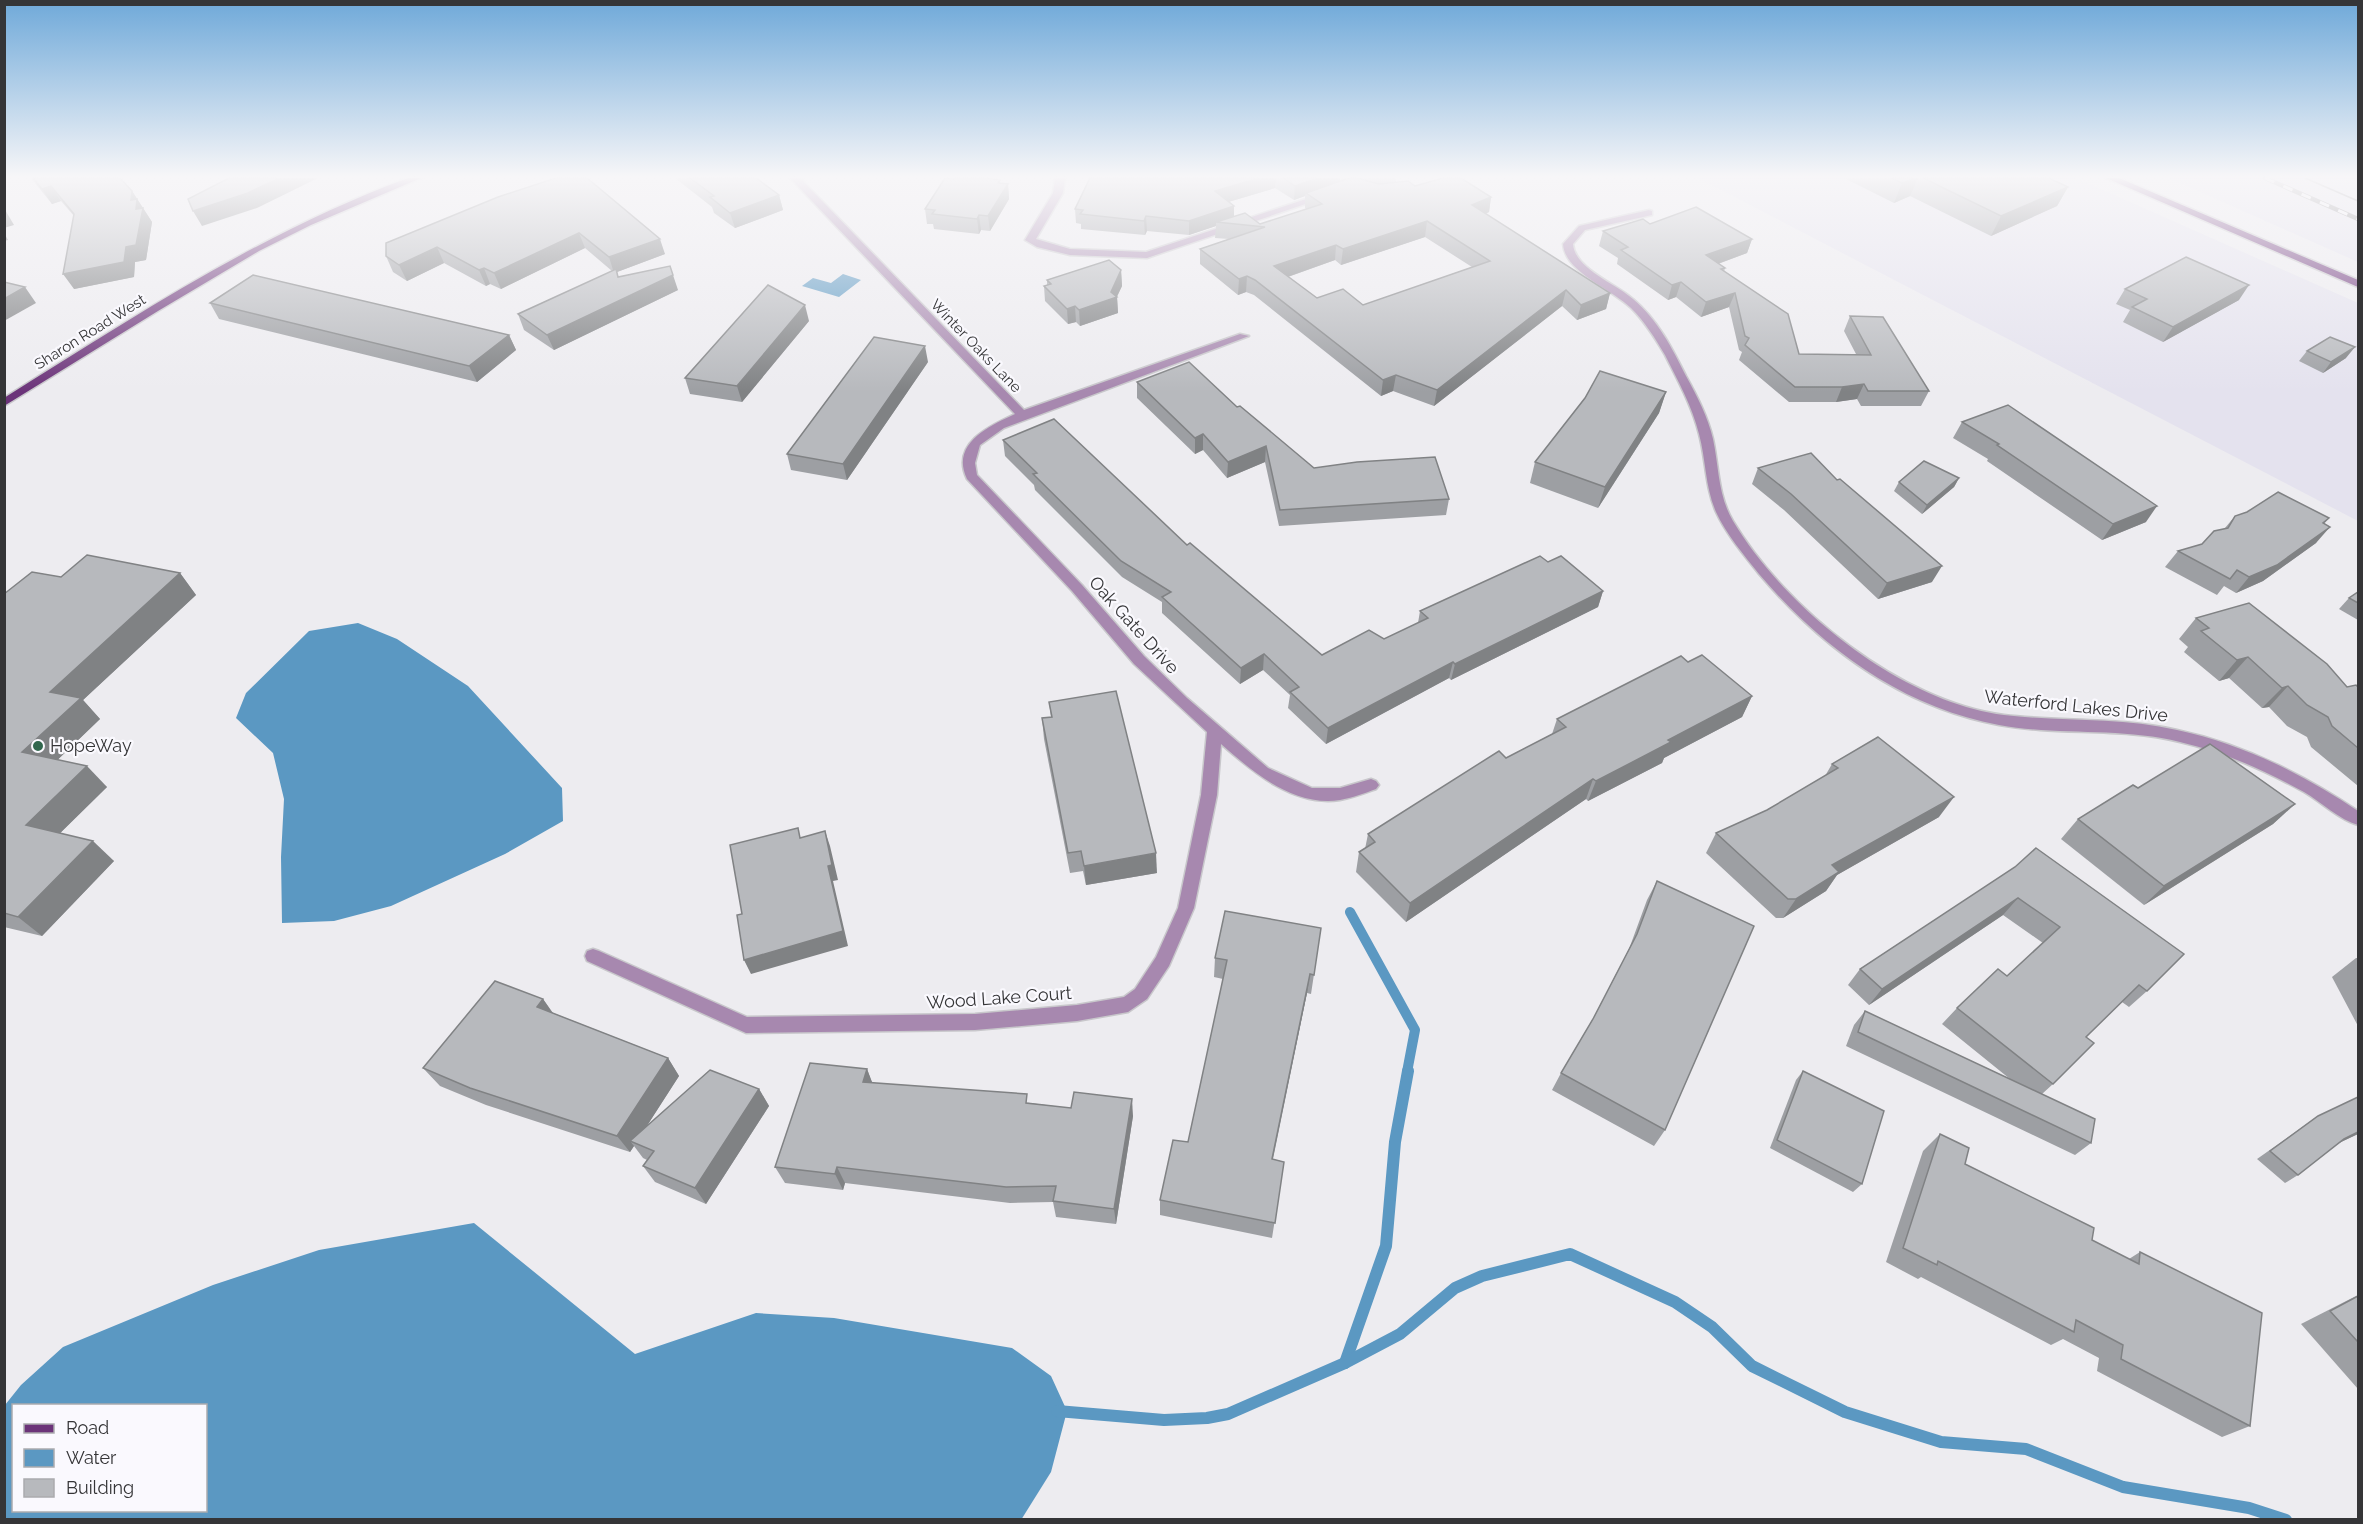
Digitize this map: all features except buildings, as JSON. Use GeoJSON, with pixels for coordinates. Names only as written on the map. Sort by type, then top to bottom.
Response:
{"type":"FeatureCollection","features":[{"type":"Feature","properties":{"kind":"main road","name":"Sharon Road West"},"geometry":{"type":"LineString","coordinates":[[4,403],[253,249]]}},
{"type":"Feature","properties":{"kind":"main road"},"geometry":{"type":"LineString","coordinates":[[2276,249],[2358,284]]}},
{"type":"Feature","properties":{"kind":"street","name":"Winter Oaks Lane"},"geometry":{"type":"LineString","coordinates":[[862,249],[1022,415],[1244,336]]}},
{"type":"Feature","properties":{"kind":"street"},"geometry":{"type":"LineString","coordinates":[[1056,249],[1134,255],[1147,255],[1165,249]]}},
{"type":"Feature","properties":{"kind":"street","name":"Waterford Lakes Drive"},"geometry":{"type":"LineString","coordinates":[[1569,249],[1571,258],[1579,267],[1631,302],[1650,322],[1696,407],[1706,439],[1714,491],[1726,520],[1746,549],[1780,588],[1829,637],[1879,673],[1942,704],[1999,720],[2157,731],[2197,740],[2242,755],[2290,776],[2358,819]]}},
{"type":"Feature","properties":{"kind":"street","name":"Oak Gate Drive"},"geometry":{"type":"LineString","coordinates":[[1022,415],[988,431],[972,445],[967,461],[971,477],[1077,588],[1139,660],[1263,772],[1310,794],[1340,794],[1371,785]]}},
{"type":"Feature","properties":{"kind":"street","name":"Wood Lake Court"},"geometry":{"type":"LineString","coordinates":[[592,956],[746,1025],[975,1022],[1077,1013],[1128,1004],[1141,994],[1162,961],[1186,908],[1209,795],[1215,729]]}},
{"type":"Feature","properties":{"kind":"shaded area"},"geometry":{"type":"Polygon","coordinates":[[[1835,249],[2236,249],[2358,303],[2358,521],[1835,249]]]}},
{"type":"Feature","properties":{"kind":"shaded area"},"geometry":{"type":"Polygon","coordinates":[[[2329,249],[2358,249],[2358,262],[2329,249]]]}},
{"type":"Feature","properties":{"kind":"water"},"geometry":{"type":"Polygon","coordinates":[[[843,274],[861,280],[839,297],[802,286],[813,278],[831,283],[843,274]]]}},
{"type":"Feature","properties":{"kind":"water"},"geometry":{"type":"Polygon","coordinates":[[[358,623],[397,639],[468,686],[562,788],[563,821],[505,854],[391,906],[334,921],[282,923],[281,857],[284,799],[273,753],[236,718],[246,693],[309,631],[358,623]]]}},
{"type":"Feature","properties":{"kind":"water"},"geometry":{"type":"Polygon","coordinates":[[[474,1223],[635,1354],[756,1313],[834,1318],[1012,1348],[1051,1376],[1067,1411],[1051,1472],[1021,1520],[5,1519],[5,1405],[21,1385],[63,1347],[213,1285],[319,1250],[474,1223]]]}},
{"type":"Feature","properties":{"kind":"waterway"},"geometry":{"type":"LineString","coordinates":[[1350,912],[1415,1030],[1407,1072]]}},
{"type":"Feature","properties":{"kind":"waterway"},"geometry":{"type":"LineString","coordinates":[[1345,1363],[1386,1246],[1395,1142],[1408,1071]]}},
{"type":"Feature","properties":{"kind":"waterway"},"geometry":{"type":"LineString","coordinates":[[1345,1363],[1400,1334],[1455,1288],[1482,1276],[1570,1254],[1675,1302],[1712,1327],[1752,1366],[1845,1412],[1941,1442],[2026,1449],[2123,1487],[2249,1508],[2286,1520]]}},
{"type":"Feature","properties":{"kind":"waterway"},"geometry":{"type":"LineString","coordinates":[[1057,1411],[1164,1420],[1207,1418],[1228,1414],[1345,1363]]}},
{"type":"Feature","properties":{"kind":"place","name":"HopeWay"},"geometry":{"type":"Point","coordinates":[38,746]}}]}
